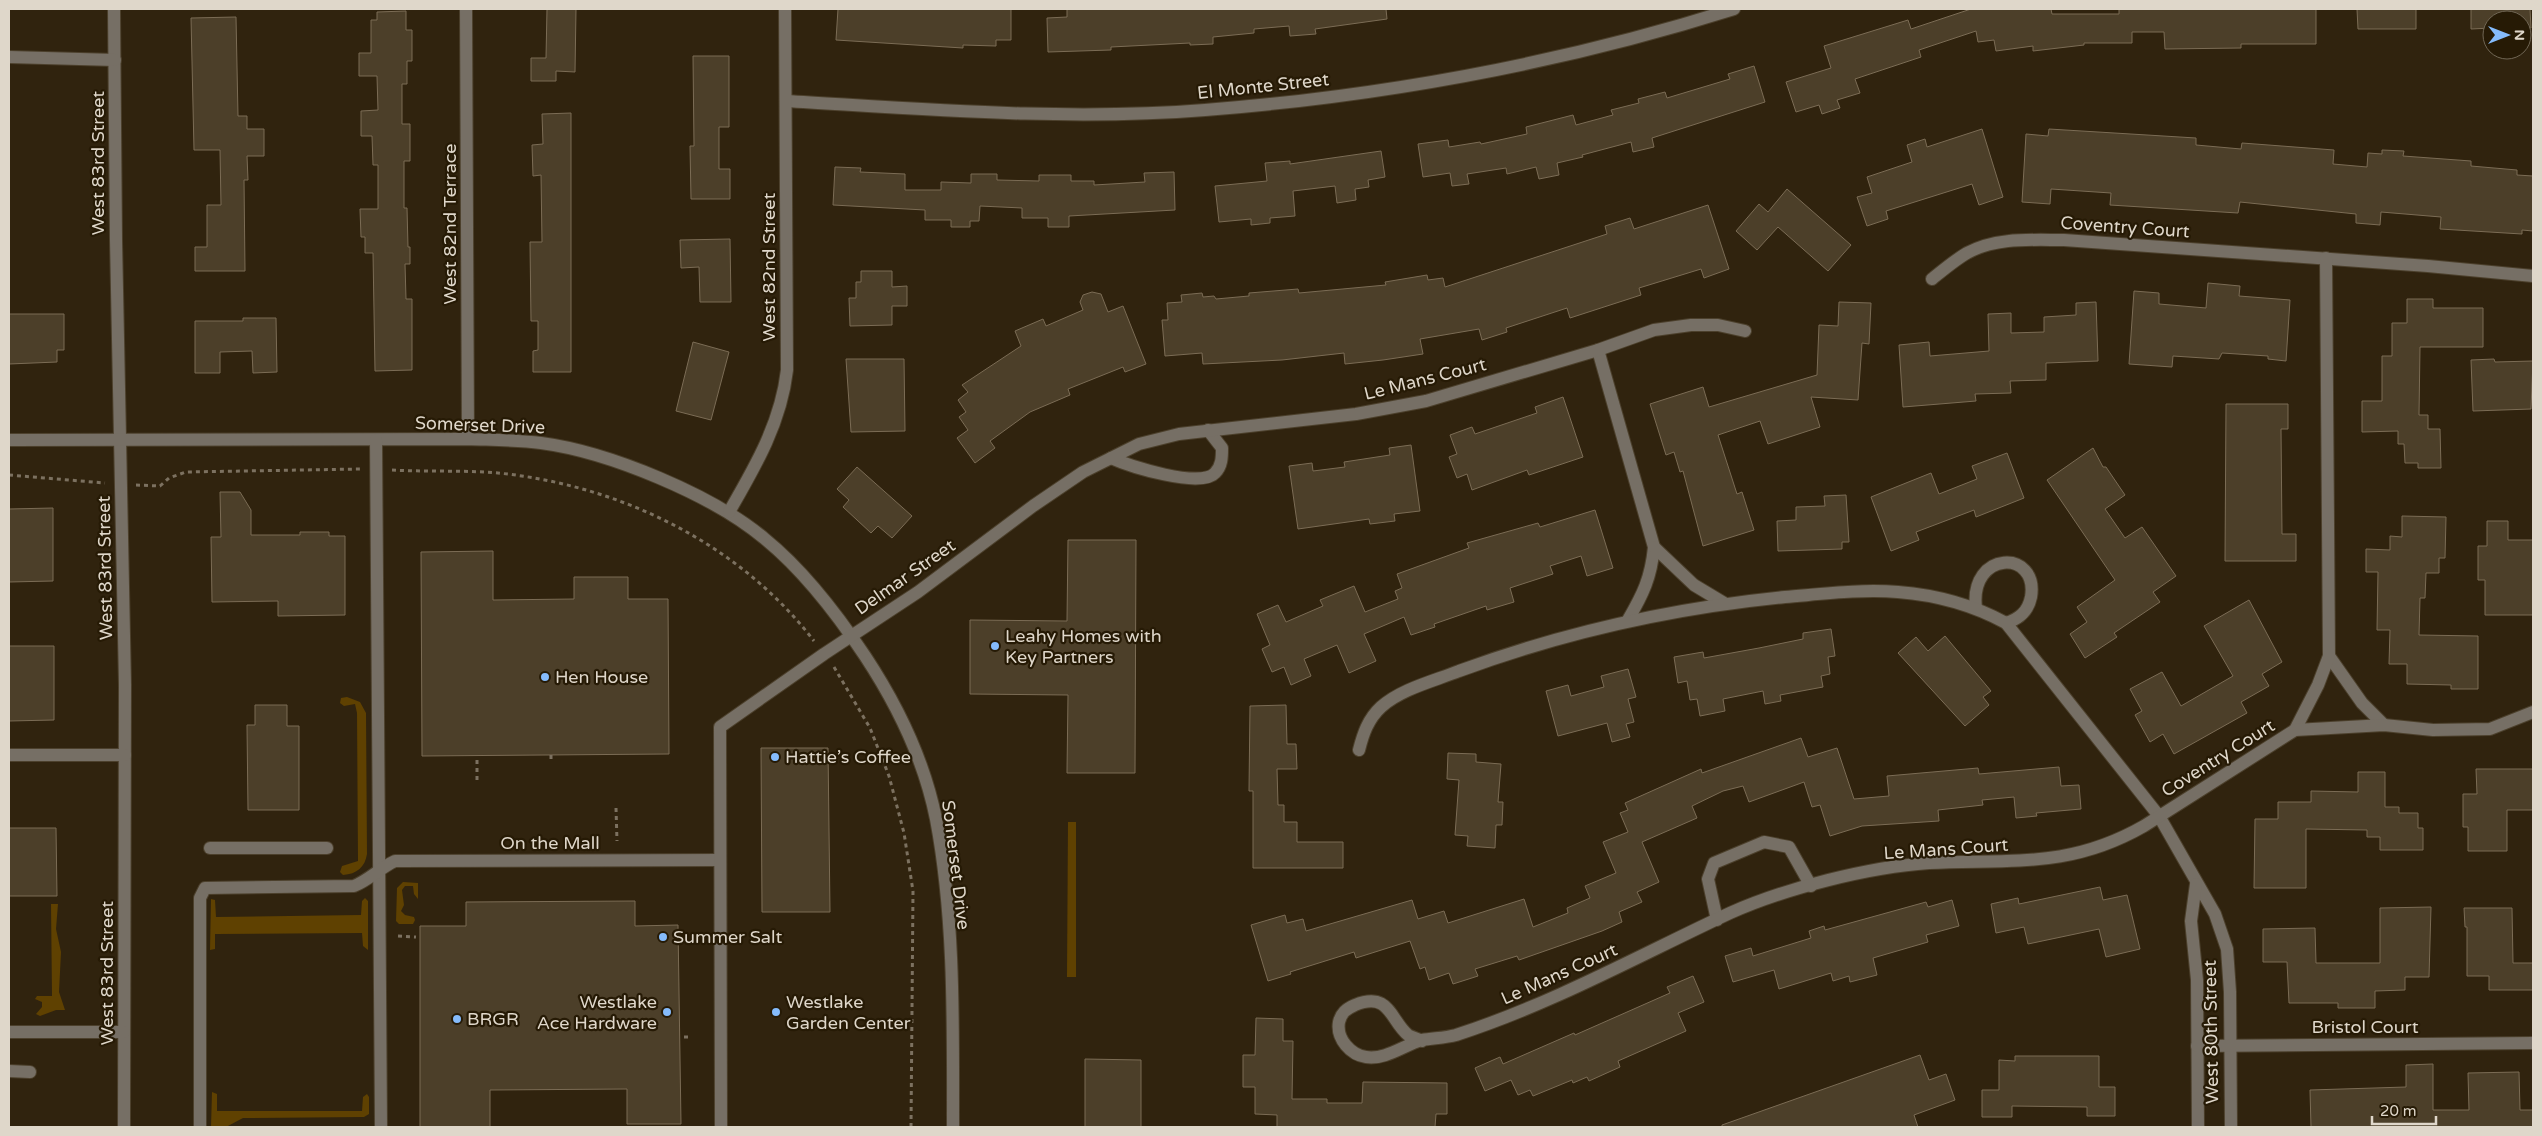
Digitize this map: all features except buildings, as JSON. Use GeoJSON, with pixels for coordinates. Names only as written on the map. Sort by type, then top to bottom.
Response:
{"type":"FeatureCollection","features":[{"type":"Feature","properties":{"kind":"street","name":"West 83rd Street"},"geometry":{"type":"LineString","coordinates":[[114,9],[125,755],[124,1127]]}},
{"type":"Feature","properties":{"kind":"street","name":"West 82nd Terrace"},"geometry":{"type":"LineString","coordinates":[[466,9],[468,439]]}},
{"type":"Feature","properties":{"kind":"street","name":"West 82nd Street"},"geometry":{"type":"LineString","coordinates":[[729,512],[763,451],[781,407],[785,389],[787,370],[785,9]]}},
{"type":"Feature","properties":{"kind":"street","name":"El Monte Street"},"geometry":{"type":"LineString","coordinates":[[786,101],[933,110],[1042,113],[1102,114],[1204,111],[1392,88],[1511,66],[1618,42],[1734,9]]}},
{"type":"Feature","properties":{"kind":"street"},"geometry":{"type":"LineString","coordinates":[[9,58],[115,60]]}},
{"type":"Feature","properties":{"kind":"street","name":"Coventry Court"},"geometry":{"type":"LineString","coordinates":[[1932,279],[1968,253],[1993,244],[2014,240],[2064,240],[2326,258],[2533,276]]}},
{"type":"Feature","properties":{"kind":"street","name":"Coventry Court"},"geometry":{"type":"LineString","coordinates":[[2295,730],[2318,684],[2329,656],[2326,258]]}},
{"type":"Feature","properties":{"kind":"street","name":"Le Mans Court"},"geometry":{"type":"LineString","coordinates":[[1258,424],[1356,414],[1426,401],[1598,350],[1654,330],[1691,325],[1718,325],[1745,331]]}},
{"type":"Feature","properties":{"kind":"street"},"geometry":{"type":"LineString","coordinates":[[1598,350],[1654,548],[1649,580],[1643,595],[1628,620]]}},
{"type":"Feature","properties":{"kind":"street","name":"Delmar Street"},"geometry":{"type":"LineString","coordinates":[[720,860],[720,727],[824,654],[918,592],[1083,472],[1139,444],[1179,434],[1258,424]]}},
{"type":"Feature","properties":{"kind":"street"},"geometry":{"type":"LineString","coordinates":[[1111,458],[1134,468],[1201,480],[1214,475],[1222,462],[1222,448],[1208,430]]}},
{"type":"Feature","properties":{"kind":"street","name":"Somerset Drive"},"geometry":{"type":"LineString","coordinates":[[9,440],[468,439],[542,443],[592,454],[643,471],[729,512],[767,540],[816,591],[852,635],[887,689],[907,728],[924,775],[936,819],[945,886],[952,1008],[953,1127]]}},
{"type":"Feature","properties":{"kind":"street"},"geometry":{"type":"LineString","coordinates":[[376,440],[381,867],[381,1127]]}},
{"type":"Feature","properties":{"kind":"street"},"geometry":{"type":"LineString","coordinates":[[1654,548],[1688,580],[1724,603]]}},
{"type":"Feature","properties":{"kind":"street"},"geometry":{"type":"LineString","coordinates":[[1976,608],[1976,586],[1984,571],[1996,564],[2019,565],[2030,577],[2032,590],[2030,604],[2023,615],[2006,623]]}},
{"type":"Feature","properties":{"kind":"street"},"geometry":{"type":"LineString","coordinates":[[1359,750],[1364,730],[1381,707],[1411,690],[1500,656],[1628,620],[1724,603],[1820,594],[1896,592],[1929,595],[1976,608],[2006,623],[2159,816]]}},
{"type":"Feature","properties":{"kind":"street"},"geometry":{"type":"LineString","coordinates":[[2329,656],[2362,704],[2384,725]]}},
{"type":"Feature","properties":{"kind":"street","name":"Coventry Court"},"geometry":{"type":"LineString","coordinates":[[2159,816],[2295,730],[2384,725],[2433,730],[2490,729],[2533,712]]}},
{"type":"Feature","properties":{"kind":"street"},"geometry":{"type":"LineString","coordinates":[[9,756],[125,755]]}},
{"type":"Feature","properties":{"kind":"street","name":"Le Mans Court"},"geometry":{"type":"LineString","coordinates":[[1422,1041],[1408,1035],[1395,1016],[1385,1006],[1375,1002],[1364,1002],[1350,1007],[1342,1013],[1338,1025],[1342,1040],[1349,1049],[1365,1057],[1379,1056],[1422,1041],[1454,1036],[1535,1005],[1732,912],[1811,886],[1866,872],[1927,864],[2042,860],[2085,853],[2125,837],[2159,816]]}},
{"type":"Feature","properties":{"kind":"street","name":"West 80th Street"},"geometry":{"type":"LineString","coordinates":[[2159,816],[2196,884],[2215,914],[2226,949],[2230,992],[2230,1127]]}},
{"type":"Feature","properties":{"kind":"street"},"geometry":{"type":"LineString","coordinates":[[1717,920],[1708,879],[1714,863],[1764,842],[1789,847],[1811,886]]}},
{"type":"Feature","properties":{"kind":"street"},"geometry":{"type":"LineString","coordinates":[[210,848],[327,848]]}},
{"type":"Feature","properties":{"kind":"street"},"geometry":{"type":"LineString","coordinates":[[720,860],[721,1127]]}},
{"type":"Feature","properties":{"kind":"street","name":"On the Mall"},"geometry":{"type":"LineString","coordinates":[[381,867],[395,861],[720,860]]}},
{"type":"Feature","properties":{"kind":"street"},"geometry":{"type":"LineString","coordinates":[[200,1127],[200,915],[202,892],[211,887],[354,886],[366,881],[381,867]]}},
{"type":"Feature","properties":{"kind":"street","name":"West 80th Street"},"geometry":{"type":"LineString","coordinates":[[2196,884],[2191,921],[2197,980],[2198,1127]]}},
{"type":"Feature","properties":{"kind":"street"},"geometry":{"type":"LineString","coordinates":[[9,1032],[124,1032]]}},
{"type":"Feature","properties":{"kind":"street","name":"Bristol Court"},"geometry":{"type":"LineString","coordinates":[[2197,1046],[2533,1043]]}},
{"type":"Feature","properties":{"kind":"street"},"geometry":{"type":"LineString","coordinates":[[9,1071],[30,1072]]}},
{"type":"Feature","properties":{"kind":"path"},"geometry":{"type":"LineString","coordinates":[[9,475],[160,486],[169,478],[186,472],[376,470],[497,473],[549,481],[621,500],[692,535],[760,581],[800,623],[839,673],[870,728],[889,776],[904,833],[913,891],[911,1127]]}},
{"type":"Feature","properties":{"kind":"path"},"geometry":{"type":"LineString","coordinates":[[551,755],[551,760]]}},
{"type":"Feature","properties":{"kind":"path"},"geometry":{"type":"LineString","coordinates":[[477,760],[477,781]]}},
{"type":"Feature","properties":{"kind":"path"},"geometry":{"type":"LineString","coordinates":[[616,808],[617,841]]}},
{"type":"Feature","properties":{"kind":"path"},"geometry":{"type":"LineString","coordinates":[[398,927],[398,937],[416,937]]}},
{"type":"Feature","properties":{"kind":"shaded area"},"geometry":{"type":"Polygon","coordinates":[[[347,697],[360,702],[366,713],[367,854],[360,869],[343,875],[340,872],[342,866],[358,861],[357,713],[355,704],[344,706],[340,703],[341,698],[347,697]]]}},
{"type":"Feature","properties":{"kind":"shaded area"},"geometry":{"type":"Polygon","coordinates":[[[1068,822],[1076,822],[1076,977],[1067,977],[1068,822]]]}},
{"type":"Feature","properties":{"kind":"shaded area"},"geometry":{"type":"Polygon","coordinates":[[[403,882],[418,883],[418,899],[414,894],[413,886],[405,886],[402,890],[404,905],[401,911],[405,915],[414,917],[413,924],[399,924],[396,921],[397,888],[403,882]]]}},
{"type":"Feature","properties":{"kind":"shaded area"},"geometry":{"type":"Polygon","coordinates":[[[365,898],[368,901],[368,950],[363,946],[362,933],[215,934],[215,949],[210,950],[211,899],[215,900],[216,917],[361,915],[362,901],[365,898]]]}},
{"type":"Feature","properties":{"kind":"shaded area"},"geometry":{"type":"Polygon","coordinates":[[[51,904],[58,904],[56,929],[61,952],[59,992],[65,1010],[56,1010],[40,1016],[36,1014],[42,1007],[42,1002],[35,999],[37,996],[52,996],[51,904]]]}},
{"type":"Feature","properties":{"kind":"shaded area"},"geometry":{"type":"Polygon","coordinates":[[[212,1092],[217,1094],[217,1111],[362,1111],[363,1097],[367,1094],[369,1097],[369,1114],[364,1117],[243,1118],[226,1127],[211,1127],[212,1092]]]}},
{"type":"Feature","properties":{"kind":"place","name":"Leahy Homes with Key Partners"},"geometry":{"type":"Point","coordinates":[995,646]}},
{"type":"Feature","properties":{"kind":"place","name":"Hen House"},"geometry":{"type":"Point","coordinates":[545,677]}},
{"type":"Feature","properties":{"kind":"place","name":"Hattie’s Coffee"},"geometry":{"type":"Point","coordinates":[775,757]}},
{"type":"Feature","properties":{"kind":"place","name":"Summer Salt"},"geometry":{"type":"Point","coordinates":[663,937]}},
{"type":"Feature","properties":{"kind":"place","name":"Westlake Ace Hardware"},"geometry":{"type":"Point","coordinates":[667,1012]}},
{"type":"Feature","properties":{"kind":"place","name":"Westlake Garden Center"},"geometry":{"type":"Point","coordinates":[776,1012]}},
{"type":"Feature","properties":{"kind":"place","name":"BRGR"},"geometry":{"type":"Point","coordinates":[457,1019]}}]}
